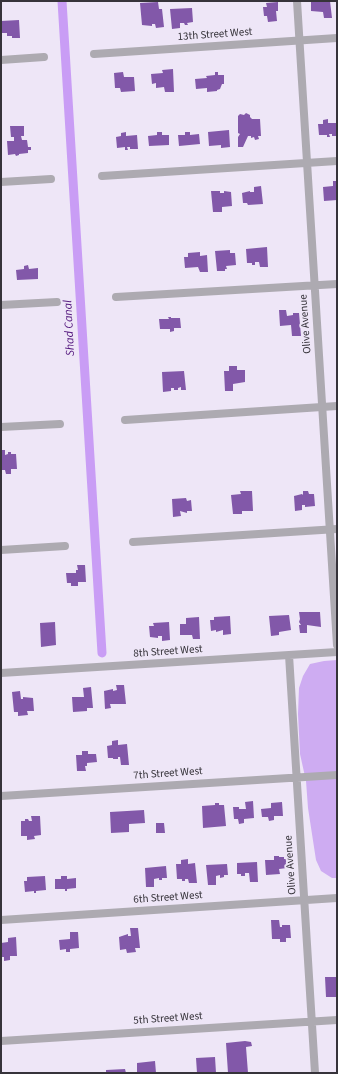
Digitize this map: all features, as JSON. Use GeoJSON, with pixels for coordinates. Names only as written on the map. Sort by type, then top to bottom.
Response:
{"type":"FeatureCollection","features":[{"type":"Feature","properties":{"kind":"street","name":"Olive Avenue"},"geometry":{"type":"LineString","coordinates":[[297,1],[322,407],[334,529],[337,645]]}},
{"type":"Feature","properties":{"kind":"street","name":"13th Street West"},"geometry":{"type":"LineString","coordinates":[[94,54],[337,38]]}},
{"type":"Feature","properties":{"kind":"street"},"geometry":{"type":"LineString","coordinates":[[1,60],[44,57]]}},
{"type":"Feature","properties":{"kind":"street"},"geometry":{"type":"LineString","coordinates":[[102,176],[337,161]]}},
{"type":"Feature","properties":{"kind":"street"},"geometry":{"type":"LineString","coordinates":[[1,182],[51,179]]}},
{"type":"Feature","properties":{"kind":"street"},"geometry":{"type":"LineString","coordinates":[[116,297],[337,284]]}},
{"type":"Feature","properties":{"kind":"street"},"geometry":{"type":"LineString","coordinates":[[1,305],[57,302]]}},
{"type":"Feature","properties":{"kind":"street"},"geometry":{"type":"LineString","coordinates":[[125,420],[337,406]]}},
{"type":"Feature","properties":{"kind":"street"},"geometry":{"type":"LineString","coordinates":[[1,428],[60,424]]}},
{"type":"Feature","properties":{"kind":"street"},"geometry":{"type":"LineString","coordinates":[[133,542],[334,529]]}},
{"type":"Feature","properties":{"kind":"street"},"geometry":{"type":"LineString","coordinates":[[1,550],[65,546]]}},
{"type":"Feature","properties":{"kind":"street","name":"8th Street West"},"geometry":{"type":"LineString","coordinates":[[1,673],[337,652]]}},
{"type":"Feature","properties":{"kind":"street","name":"Olive Avenue"},"geometry":{"type":"LineString","coordinates":[[289,655],[315,1073]]}},
{"type":"Feature","properties":{"kind":"street","name":"7th Street West"},"geometry":{"type":"LineString","coordinates":[[1,796],[337,775]]}},
{"type":"Feature","properties":{"kind":"street","name":"6th Street West"},"geometry":{"type":"LineString","coordinates":[[1,920],[337,898]]}},
{"type":"Feature","properties":{"kind":"street","name":"5th Street West"},"geometry":{"type":"LineString","coordinates":[[1,1041],[337,1020]]}},
{"type":"Feature","properties":{"kind":"shaded area"},"geometry":{"type":"Polygon","coordinates":[[[337,660],[337,878],[332,878],[321,871],[316,860],[308,808],[306,781],[300,754],[298,714],[299,688],[303,676],[310,664],[337,660]]]}},
{"type":"Feature","properties":{"kind":"building"},"geometry":{"type":"Polygon","coordinates":[[[311,1],[330,1],[332,18],[324,18],[323,12],[311,11],[311,1]]]}},
{"type":"Feature","properties":{"kind":"building"},"geometry":{"type":"Polygon","coordinates":[[[158,2],[159,9],[162,9],[164,27],[156,28],[155,24],[152,24],[152,26],[142,25],[140,3],[158,2]]]}},
{"type":"Feature","properties":{"kind":"building"},"geometry":{"type":"Polygon","coordinates":[[[278,2],[278,11],[276,11],[277,21],[268,22],[267,16],[264,16],[263,7],[267,7],[266,3],[278,2]]]}},
{"type":"Feature","properties":{"kind":"building"},"geometry":{"type":"Polygon","coordinates":[[[192,8],[193,22],[187,23],[188,25],[180,23],[180,28],[172,29],[170,9],[192,8]]]}},
{"type":"Feature","properties":{"kind":"building"},"geometry":{"type":"Polygon","coordinates":[[[19,20],[20,38],[12,38],[12,36],[7,36],[7,33],[1,33],[1,21],[19,20]]]}},
{"type":"Feature","properties":{"kind":"building"},"geometry":{"type":"Polygon","coordinates":[[[173,69],[174,92],[165,92],[164,87],[156,88],[156,83],[152,84],[151,74],[163,73],[162,70],[173,69]]]}},
{"type":"Feature","properties":{"kind":"building"},"geometry":{"type":"Polygon","coordinates":[[[123,72],[124,77],[134,77],[135,91],[121,92],[120,88],[115,88],[114,73],[123,72]]]}},
{"type":"Feature","properties":{"kind":"building"},"geometry":{"type":"Polygon","coordinates":[[[215,72],[218,72],[218,75],[224,75],[224,84],[222,84],[220,89],[217,91],[207,92],[207,88],[196,89],[195,79],[207,78],[206,76],[215,75],[215,72]]]}},
{"type":"Feature","properties":{"kind":"building"},"geometry":{"type":"Polygon","coordinates":[[[246,113],[250,115],[252,119],[260,119],[261,136],[258,136],[259,139],[255,140],[254,137],[251,138],[251,136],[248,136],[243,147],[238,147],[238,137],[240,134],[238,133],[238,116],[246,113]]]}},
{"type":"Feature","properties":{"kind":"building"},"geometry":{"type":"Polygon","coordinates":[[[328,119],[328,123],[337,123],[337,136],[332,136],[332,134],[329,134],[330,137],[327,137],[327,135],[319,135],[318,124],[323,124],[323,120],[328,119]]]}},
{"type":"Feature","properties":{"kind":"building"},"geometry":{"type":"Polygon","coordinates":[[[10,126],[24,126],[24,136],[21,136],[22,140],[27,140],[28,147],[31,147],[31,150],[28,150],[28,153],[19,154],[16,156],[15,154],[8,155],[7,141],[14,141],[14,137],[11,137],[10,126]]]}},
{"type":"Feature","properties":{"kind":"building"},"geometry":{"type":"Polygon","coordinates":[[[229,130],[230,147],[221,148],[221,145],[209,146],[208,132],[229,130]]]}},
{"type":"Feature","properties":{"kind":"building"},"geometry":{"type":"Polygon","coordinates":[[[126,132],[126,136],[137,135],[138,149],[130,149],[130,147],[127,147],[128,150],[125,150],[125,147],[117,148],[116,137],[121,136],[121,133],[126,132]]]}},
{"type":"Feature","properties":{"kind":"building"},"geometry":{"type":"Polygon","coordinates":[[[157,132],[162,132],[162,135],[169,135],[169,145],[149,146],[148,136],[157,135],[157,132]]]}},
{"type":"Feature","properties":{"kind":"building"},"geometry":{"type":"Polygon","coordinates":[[[185,132],[190,132],[190,135],[199,134],[200,144],[179,146],[178,135],[185,135],[185,132]]]}},
{"type":"Feature","properties":{"kind":"building"},"geometry":{"type":"Polygon","coordinates":[[[333,181],[337,181],[337,200],[324,201],[323,187],[333,186],[333,181]]]}},
{"type":"Feature","properties":{"kind":"building"},"geometry":{"type":"Polygon","coordinates":[[[261,186],[263,204],[248,205],[247,203],[243,203],[242,193],[250,191],[254,192],[254,187],[261,186]]]}},
{"type":"Feature","properties":{"kind":"building"},"geometry":{"type":"Polygon","coordinates":[[[211,191],[220,191],[220,193],[224,193],[224,191],[231,192],[232,206],[222,207],[222,212],[213,212],[211,191]]]}},
{"type":"Feature","properties":{"kind":"building"},"geometry":{"type":"Polygon","coordinates":[[[267,247],[268,267],[260,267],[259,262],[255,262],[255,265],[252,265],[252,263],[247,263],[246,249],[267,247]]]}},
{"type":"Feature","properties":{"kind":"building"},"geometry":{"type":"Polygon","coordinates":[[[230,250],[230,253],[235,253],[236,265],[226,266],[227,269],[225,269],[225,271],[217,271],[215,251],[230,250]]]}},
{"type":"Feature","properties":{"kind":"building"},"geometry":{"type":"Polygon","coordinates":[[[200,252],[200,256],[207,255],[208,272],[200,272],[198,267],[185,268],[184,257],[188,257],[188,253],[200,252]]]}},
{"type":"Feature","properties":{"kind":"building"},"geometry":{"type":"Polygon","coordinates":[[[28,265],[29,269],[38,268],[38,279],[17,280],[16,270],[24,269],[24,266],[28,265]]]}},
{"type":"Feature","properties":{"kind":"building"},"geometry":{"type":"Polygon","coordinates":[[[279,310],[286,310],[287,316],[293,315],[293,313],[299,313],[301,336],[292,336],[291,325],[280,326],[279,310]]]}},
{"type":"Feature","properties":{"kind":"building"},"geometry":{"type":"Polygon","coordinates":[[[168,317],[180,318],[181,328],[174,328],[174,331],[170,332],[170,329],[160,329],[159,319],[169,319],[168,317]]]}},
{"type":"Feature","properties":{"kind":"building"},"geometry":{"type":"Polygon","coordinates":[[[229,366],[237,366],[237,370],[245,370],[245,382],[233,384],[233,391],[225,391],[224,371],[229,371],[229,366]]]}},
{"type":"Feature","properties":{"kind":"building"},"geometry":{"type":"Polygon","coordinates":[[[184,371],[186,390],[181,390],[181,387],[178,388],[178,390],[171,388],[171,391],[163,392],[162,372],[184,371]]]}},
{"type":"Feature","properties":{"kind":"building"},"geometry":{"type":"Polygon","coordinates":[[[1,450],[5,450],[5,455],[8,454],[8,452],[11,452],[11,454],[16,454],[17,469],[11,469],[11,474],[6,474],[5,470],[1,470],[1,450]]]}},
{"type":"Feature","properties":{"kind":"building"},"geometry":{"type":"Polygon","coordinates":[[[240,491],[252,491],[253,511],[242,511],[242,514],[233,514],[231,495],[241,494],[240,491]]]}},
{"type":"Feature","properties":{"kind":"building"},"geometry":{"type":"Polygon","coordinates":[[[303,491],[308,491],[309,494],[314,494],[315,506],[305,507],[305,505],[302,505],[302,510],[295,511],[294,496],[303,495],[303,491]]]}},
{"type":"Feature","properties":{"kind":"building"},"geometry":{"type":"Polygon","coordinates":[[[186,498],[187,501],[191,500],[192,511],[187,511],[187,513],[180,511],[181,516],[173,517],[172,499],[186,498]]]}},
{"type":"Feature","properties":{"kind":"building"},"geometry":{"type":"Polygon","coordinates":[[[77,565],[85,565],[86,582],[78,582],[78,586],[71,586],[71,583],[67,583],[66,573],[76,573],[76,570],[78,570],[77,565]]]}},
{"type":"Feature","properties":{"kind":"building"},"geometry":{"type":"Polygon","coordinates":[[[299,612],[320,612],[321,627],[307,625],[307,633],[300,633],[299,625],[301,625],[299,622],[299,612]]]}},
{"type":"Feature","properties":{"kind":"building"},"geometry":{"type":"Polygon","coordinates":[[[289,615],[291,630],[279,632],[279,635],[271,636],[269,616],[289,615]]]}},
{"type":"Feature","properties":{"kind":"building"},"geometry":{"type":"Polygon","coordinates":[[[230,616],[231,634],[223,635],[223,630],[216,632],[216,630],[211,631],[210,620],[214,620],[214,617],[230,616]]]}},
{"type":"Feature","properties":{"kind":"building"},"geometry":{"type":"Polygon","coordinates":[[[199,617],[200,639],[193,639],[192,635],[180,635],[180,624],[186,624],[186,618],[199,617]]]}},
{"type":"Feature","properties":{"kind":"building"},"geometry":{"type":"Polygon","coordinates":[[[55,622],[56,645],[41,647],[40,623],[55,622]]]}},
{"type":"Feature","properties":{"kind":"building"},"geometry":{"type":"Polygon","coordinates":[[[169,622],[170,640],[162,641],[162,636],[158,636],[158,638],[150,637],[149,626],[154,626],[153,623],[169,622]]]}},
{"type":"Feature","properties":{"kind":"building"},"geometry":{"type":"Polygon","coordinates":[[[116,685],[124,685],[126,704],[110,704],[111,708],[105,709],[104,691],[113,689],[113,691],[117,690],[116,685]]]}},
{"type":"Feature","properties":{"kind":"building"},"geometry":{"type":"Polygon","coordinates":[[[91,687],[93,708],[87,708],[87,711],[73,712],[72,697],[84,697],[83,688],[91,687]]]}},
{"type":"Feature","properties":{"kind":"building"},"geometry":{"type":"Polygon","coordinates":[[[20,691],[21,699],[23,699],[23,697],[33,698],[34,711],[27,711],[28,715],[18,716],[18,712],[14,712],[12,692],[20,691]]]}},
{"type":"Feature","properties":{"kind":"building"},"geometry":{"type":"Polygon","coordinates":[[[118,740],[118,745],[127,744],[129,765],[121,765],[120,757],[118,757],[118,759],[108,758],[107,746],[112,745],[112,741],[118,740]]]}},
{"type":"Feature","properties":{"kind":"building"},"geometry":{"type":"Polygon","coordinates":[[[82,751],[88,751],[88,754],[96,754],[97,762],[87,763],[87,766],[85,766],[86,771],[77,771],[76,755],[82,755],[82,751]]]}},
{"type":"Feature","properties":{"kind":"building"},"geometry":{"type":"Polygon","coordinates":[[[253,801],[254,818],[244,819],[244,823],[239,824],[238,819],[234,819],[233,807],[246,809],[245,802],[253,801]]]}},
{"type":"Feature","properties":{"kind":"building"},"geometry":{"type":"Polygon","coordinates":[[[282,802],[283,816],[274,816],[274,820],[269,821],[268,817],[262,817],[261,809],[271,808],[271,803],[282,802]]]}},
{"type":"Feature","properties":{"kind":"building"},"geometry":{"type":"Polygon","coordinates":[[[215,803],[224,805],[226,826],[203,828],[202,806],[215,805],[215,803]]]}},
{"type":"Feature","properties":{"kind":"building"},"geometry":{"type":"Polygon","coordinates":[[[144,810],[145,823],[129,824],[129,832],[111,833],[110,812],[144,810]]]}},
{"type":"Feature","properties":{"kind":"building"},"geometry":{"type":"Polygon","coordinates":[[[31,816],[40,816],[41,835],[34,836],[35,839],[27,840],[27,836],[21,836],[21,821],[28,819],[29,821],[32,821],[31,816]]]}},
{"type":"Feature","properties":{"kind":"building"},"geometry":{"type":"Polygon","coordinates":[[[156,823],[164,823],[165,833],[156,833],[156,823]]]}},
{"type":"Feature","properties":{"kind":"building"},"geometry":{"type":"Polygon","coordinates":[[[274,856],[284,857],[284,859],[286,859],[287,868],[279,869],[280,874],[266,875],[265,860],[274,860],[274,856]]]}},
{"type":"Feature","properties":{"kind":"building"},"geometry":{"type":"Polygon","coordinates":[[[188,859],[188,864],[195,863],[197,883],[189,883],[188,879],[182,881],[182,879],[177,879],[176,864],[181,864],[181,860],[188,859]]]}},
{"type":"Feature","properties":{"kind":"building"},"geometry":{"type":"Polygon","coordinates":[[[257,862],[258,882],[250,882],[249,873],[245,873],[245,876],[237,874],[237,863],[257,862]]]}},
{"type":"Feature","properties":{"kind":"building"},"geometry":{"type":"Polygon","coordinates":[[[227,864],[228,875],[224,875],[224,877],[220,878],[220,875],[216,876],[216,885],[208,885],[206,865],[227,864]]]}},
{"type":"Feature","properties":{"kind":"building"},"geometry":{"type":"Polygon","coordinates":[[[166,866],[167,878],[162,878],[162,880],[159,880],[159,878],[154,879],[154,887],[146,887],[145,868],[166,866]]]}},
{"type":"Feature","properties":{"kind":"building"},"geometry":{"type":"Polygon","coordinates":[[[45,876],[46,890],[36,891],[36,893],[34,893],[34,891],[25,892],[24,881],[27,881],[27,877],[45,876]]]}},
{"type":"Feature","properties":{"kind":"building"},"geometry":{"type":"Polygon","coordinates":[[[61,876],[67,876],[67,879],[76,878],[76,888],[67,889],[67,891],[65,891],[65,889],[55,889],[55,879],[61,879],[61,876]]]}},
{"type":"Feature","properties":{"kind":"building"},"geometry":{"type":"Polygon","coordinates":[[[271,920],[279,920],[280,927],[282,927],[282,925],[290,925],[291,938],[286,938],[286,942],[280,942],[280,939],[272,939],[271,920]]]}},
{"type":"Feature","properties":{"kind":"building"},"geometry":{"type":"Polygon","coordinates":[[[130,928],[138,928],[140,948],[135,948],[136,952],[127,953],[126,949],[120,950],[119,937],[128,934],[128,936],[131,936],[130,928]]]}},
{"type":"Feature","properties":{"kind":"building"},"geometry":{"type":"Polygon","coordinates":[[[70,932],[78,932],[79,948],[70,949],[70,952],[66,952],[66,949],[60,950],[59,940],[70,939],[70,932]]]}},
{"type":"Feature","properties":{"kind":"building"},"geometry":{"type":"Polygon","coordinates":[[[16,937],[17,956],[10,956],[10,960],[4,961],[4,957],[1,957],[1,943],[8,942],[8,938],[16,937]]]}},
{"type":"Feature","properties":{"kind":"building"},"geometry":{"type":"Polygon","coordinates":[[[325,977],[337,977],[337,997],[326,997],[325,977]]]}},
{"type":"Feature","properties":{"kind":"building"},"geometry":{"type":"Polygon","coordinates":[[[245,1041],[251,1042],[252,1046],[246,1047],[248,1073],[228,1073],[226,1043],[245,1041]]]}},
{"type":"Feature","properties":{"kind":"building"},"geometry":{"type":"Polygon","coordinates":[[[215,1057],[216,1073],[197,1073],[196,1058],[215,1057]]]}},
{"type":"Feature","properties":{"kind":"building"},"geometry":{"type":"Polygon","coordinates":[[[155,1061],[156,1073],[137,1073],[137,1063],[155,1061]]]}},
{"type":"Feature","properties":{"kind":"building"},"geometry":{"type":"Polygon","coordinates":[[[125,1069],[126,1073],[106,1073],[106,1070],[125,1069]]]}},
{"type":"Feature","properties":{"kind":"waterway","name":"Shad Canal"},"geometry":{"type":"LineString","coordinates":[[62,1],[102,653]]}}]}
